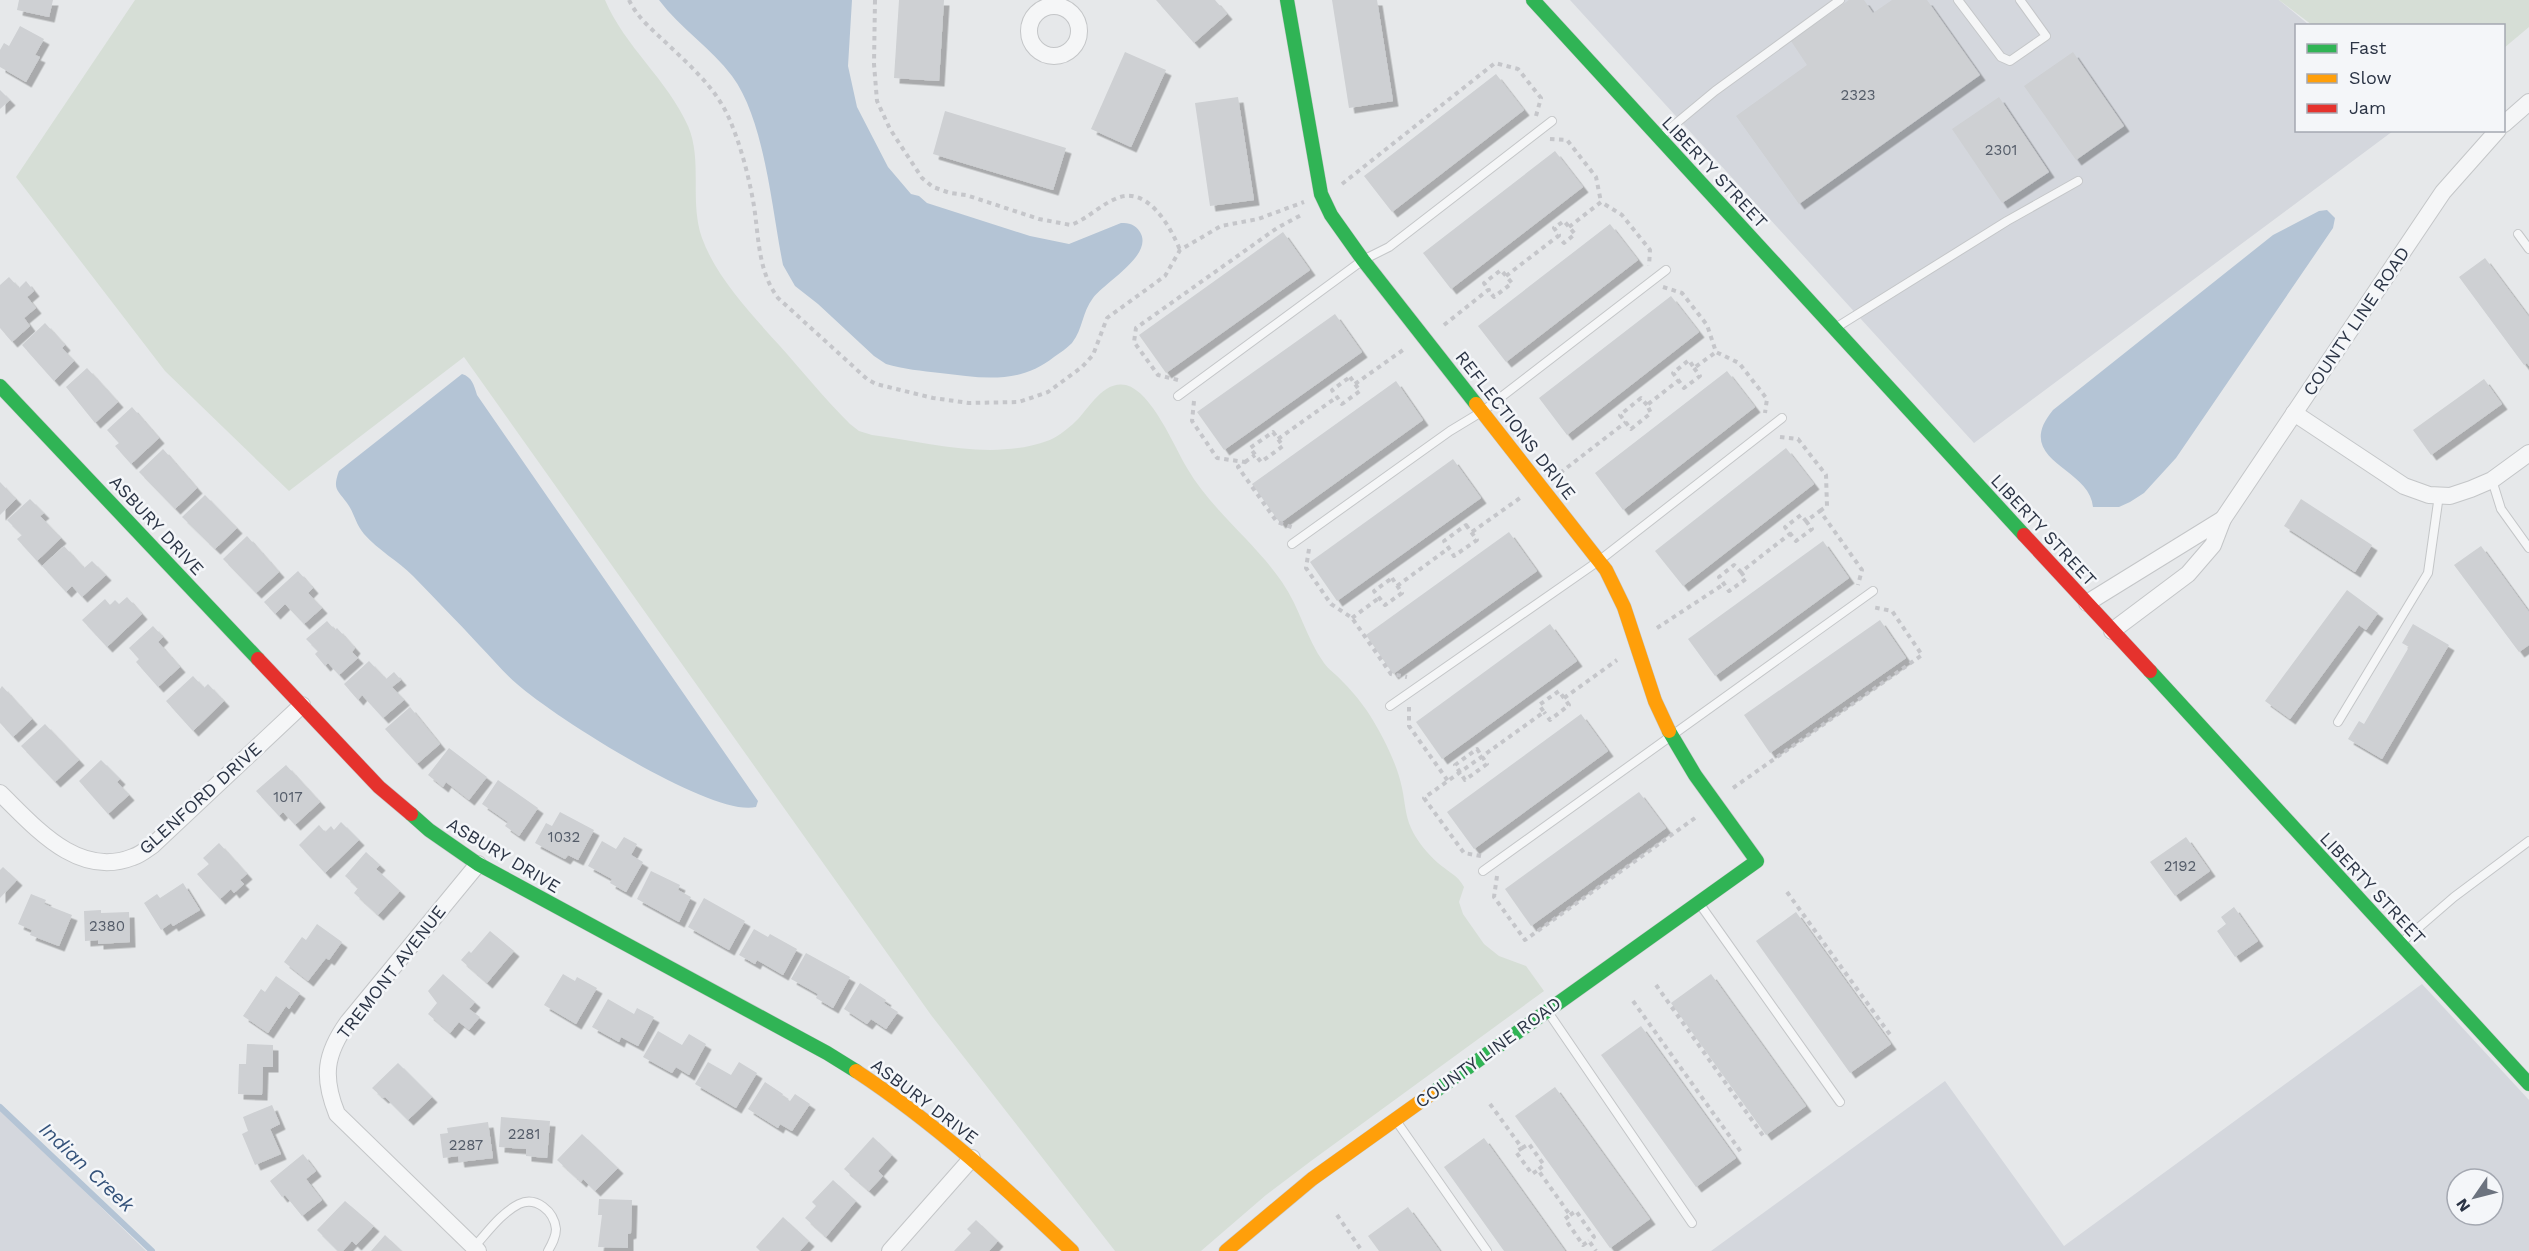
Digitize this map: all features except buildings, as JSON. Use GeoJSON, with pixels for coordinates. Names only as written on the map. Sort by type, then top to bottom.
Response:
{"type":"FeatureCollection","features":[{"type":"Feature","properties":{"kind":"street","name":"REFLECTIONS DRIVE"},"geometry":{"type":"LineString","coordinates":[[1287,0],[1321,194],[1331,215],[1363,260],[1600,560],[1625,606],[1662,717],[1672,737],[1684,760],[1757,861]]}},
{"type":"Feature","properties":{"kind":"street","name":"LIBERTY STREET"},"geometry":{"type":"LineString","coordinates":[[1533,0],[2529,1084]]}},
{"type":"Feature","properties":{"kind":"street"},"geometry":{"type":"LineString","coordinates":[[2505,123],[2529,102]]}},
{"type":"Feature","properties":{"kind":"street","name":"COUNTY LINE ROAD"},"geometry":{"type":"LineString","coordinates":[[2112,631],[2188,574],[2213,545],[2223,519],[2443,192],[2496,132]]}},
{"type":"Feature","properties":{"kind":"street","name":"ASBURY DRIVE"},"geometry":{"type":"LineString","coordinates":[[0,386],[399,806],[438,837],[478,864],[826,1053],[897,1098],[972,1158],[1072,1251]]}},
{"type":"Feature","properties":{"kind":"street"},"geometry":{"type":"LineString","coordinates":[[2294,413],[2404,486],[2429,495],[2450,496],[2492,480],[2529,453]]}},
{"type":"Feature","properties":{"kind":"street","name":"COUNTY LINE ROAD"},"geometry":{"type":"LineString","coordinates":[[2087,603],[2223,519]]}},
{"type":"Feature","properties":{"kind":"street","name":"GLENFORD DRIVE"},"geometry":{"type":"LineString","coordinates":[[0,793],[62,849],[97,861],[116,861],[134,857],[153,845],[302,705]]}},
{"type":"Feature","properties":{"kind":"street","name":"COUNTY LINE ROAD"},"geometry":{"type":"LineString","coordinates":[[1226,1251],[1243,1241],[1312,1179],[1757,861]]}},
{"type":"Feature","properties":{"kind":"street","name":"TREMONT AVENUE"},"geometry":{"type":"LineString","coordinates":[[476,1249],[337,1114],[330,1096],[327,1077],[329,1057],[335,1040],[478,864]]}},
{"type":"Feature","properties":{"kind":"street"},"geometry":{"type":"LineString","coordinates":[[890,1251],[972,1158]]}},
{"type":"Feature","properties":{"kind":"lane"},"geometry":{"type":"LineString","coordinates":[[1659,137],[1715,91],[1840,0]]}},
{"type":"Feature","properties":{"kind":"lane"},"geometry":{"type":"LineString","coordinates":[[1958,0],[2001,57],[2010,61],[2046,36],[2020,0]]}},
{"type":"Feature","properties":{"kind":"lane"},"geometry":{"type":"LineString","coordinates":[[1178,396],[1363,260],[1389,247],[1552,121]]}},
{"type":"Feature","properties":{"kind":"lane"},"geometry":{"type":"LineString","coordinates":[[1834,328],[2007,221],[2078,181]]}},
{"type":"Feature","properties":{"kind":"lane"},"geometry":{"type":"LineString","coordinates":[[2518,234],[2529,249]]}},
{"type":"Feature","properties":{"kind":"lane"},"geometry":{"type":"LineString","coordinates":[[1292,544],[1450,431],[1483,411],[1666,270]]}},
{"type":"Feature","properties":{"kind":"lane"},"geometry":{"type":"LineString","coordinates":[[1390,706],[1600,560],[1782,418]]}},
{"type":"Feature","properties":{"kind":"lane"},"geometry":{"type":"LineString","coordinates":[[2492,480],[2501,509],[2529,548]]}},
{"type":"Feature","properties":{"kind":"lane"},"geometry":{"type":"LineString","coordinates":[[2338,722],[2428,573],[2439,495]]}},
{"type":"Feature","properties":{"kind":"lane"},"geometry":{"type":"LineString","coordinates":[[1483,871],[1873,591]]}},
{"type":"Feature","properties":{"kind":"lane"},"geometry":{"type":"LineString","coordinates":[[2400,944],[2454,897],[2529,841]]}},
{"type":"Feature","properties":{"kind":"lane"},"geometry":{"type":"LineString","coordinates":[[1699,903],[1840,1102]]}},
{"type":"Feature","properties":{"kind":"lane"},"geometry":{"type":"LineString","coordinates":[[1546,1010],[1692,1223]]}},
{"type":"Feature","properties":{"kind":"lane"},"geometry":{"type":"LineString","coordinates":[[1395,1119],[1487,1251]]}},
{"type":"Feature","properties":{"kind":"lane","name":"TREMONT AVENUE"},"geometry":{"type":"LineString","coordinates":[[476,1249],[508,1211],[531,1201],[541,1205],[554,1220],[556,1231],[548,1251]]}},
{"type":"Feature","properties":{"kind":"path"},"geometry":{"type":"LineString","coordinates":[[629,0],[633,10],[705,80],[728,117],[754,204],[763,269],[768,285],[798,317],[867,379],[876,384],[933,398],[969,403],[1019,402],[1048,392],[1082,367],[1093,355],[1107,318],[1165,276],[1180,250],[1221,226],[1258,219],[1321,194]]}},
{"type":"Feature","properties":{"kind":"path"},"geometry":{"type":"LineString","coordinates":[[876,0],[874,64],[878,101],[890,129],[909,160],[922,178],[933,188],[950,194],[966,195],[1039,219],[1071,225],[1124,195],[1135,196],[1150,205],[1165,220],[1180,250]]}},
{"type":"Feature","properties":{"kind":"path"},"geometry":{"type":"LineString","coordinates":[[1342,184],[1495,63],[1518,69],[1541,98],[1534,123],[1545,139],[1568,140],[1596,177],[1601,202],[1622,215],[1650,250],[1648,274],[1657,285],[1682,293],[1707,325],[1716,352],[1739,363],[1767,399],[1764,421],[1775,436],[1798,439],[1826,475],[1827,506],[1806,521]]}},
{"type":"Feature","properties":{"kind":"path"},"geometry":{"type":"LineString","coordinates":[[1569,227],[1601,202]]}},
{"type":"Feature","properties":{"kind":"path"},"geometry":{"type":"LineString","coordinates":[[1245,462],[1217,458],[1192,421],[1194,396],[1183,381],[1158,375],[1134,342],[1136,328],[1277,228],[1303,214]]}},
{"type":"Feature","properties":{"kind":"path"},"geometry":{"type":"LineString","coordinates":[[1564,221],[1575,234],[1564,243],[1558,236],[1554,228],[1564,221]]}},
{"type":"Feature","properties":{"kind":"path"},"geometry":{"type":"LineString","coordinates":[[1506,276],[1558,236]]}},
{"type":"Feature","properties":{"kind":"path"},"geometry":{"type":"LineString","coordinates":[[1501,270],[1512,283],[1494,297],[1488,290],[1484,283],[1501,270]]}},
{"type":"Feature","properties":{"kind":"path"},"geometry":{"type":"LineString","coordinates":[[1444,325],[1488,290]]}},
{"type":"Feature","properties":{"kind":"path"},"geometry":{"type":"LineString","coordinates":[[1355,384],[1403,350]]}},
{"type":"Feature","properties":{"kind":"path"},"geometry":{"type":"LineString","coordinates":[[1694,368],[1716,352]]}},
{"type":"Feature","properties":{"kind":"path"},"geometry":{"type":"LineString","coordinates":[[1689,360],[1694,368],[1700,376],[1684,388],[1673,373],[1689,360]]}},
{"type":"Feature","properties":{"kind":"path"},"geometry":{"type":"LineString","coordinates":[[1350,377],[1355,384],[1360,391],[1342,404],[1332,390],[1350,377]]}},
{"type":"Feature","properties":{"kind":"path"},"geometry":{"type":"LineString","coordinates":[[1647,405],[1679,380]]}},
{"type":"Feature","properties":{"kind":"path"},"geometry":{"type":"LineString","coordinates":[[1278,439],[1337,397]]}},
{"type":"Feature","properties":{"kind":"path"},"geometry":{"type":"LineString","coordinates":[[1641,398],[1647,405],[1652,413],[1631,429],[1620,415],[1641,398]]}},
{"type":"Feature","properties":{"kind":"path"},"geometry":{"type":"LineString","coordinates":[[1560,472],[1626,422]]}},
{"type":"Feature","properties":{"kind":"path"},"geometry":{"type":"LineString","coordinates":[[1273,432],[1278,439],[1283,446],[1261,462],[1250,448],[1273,432]]}},
{"type":"Feature","properties":{"kind":"path"},"geometry":{"type":"LineString","coordinates":[[1255,455],[1238,467],[1276,522],[1296,528],[1310,544],[1306,568],[1331,604],[1352,618],[1391,674],[1413,678]]}},
{"type":"Feature","properties":{"kind":"path"},"geometry":{"type":"LineString","coordinates":[[1472,532],[1520,498]]}},
{"type":"Feature","properties":{"kind":"path"},"geometry":{"type":"LineString","coordinates":[[1733,788],[1922,655],[1892,611],[1869,606],[1857,591],[1862,570],[1820,511]]}},
{"type":"Feature","properties":{"kind":"path"},"geometry":{"type":"LineString","coordinates":[[1801,515],[1806,521],[1812,529],[1796,541],[1785,527],[1801,515]]}},
{"type":"Feature","properties":{"kind":"path"},"geometry":{"type":"LineString","coordinates":[[1467,525],[1472,532],[1477,540],[1454,556],[1444,541],[1467,525]]}},
{"type":"Feature","properties":{"kind":"path"},"geometry":{"type":"LineString","coordinates":[[1741,572],[1791,533]]}},
{"type":"Feature","properties":{"kind":"path"},"geometry":{"type":"LineString","coordinates":[[1397,586],[1449,548]]}},
{"type":"Feature","properties":{"kind":"path"},"geometry":{"type":"LineString","coordinates":[[1734,565],[1741,572],[1746,579],[1729,591],[1719,577],[1734,565]]}},
{"type":"Feature","properties":{"kind":"path"},"geometry":{"type":"LineString","coordinates":[[1392,578],[1402,592],[1385,605],[1380,598],[1374,591],[1392,578]]}},
{"type":"Feature","properties":{"kind":"path"},"geometry":{"type":"LineString","coordinates":[[1657,628],[1724,584]]}},
{"type":"Feature","properties":{"kind":"path"},"geometry":{"type":"LineString","coordinates":[[1352,618],[1380,598]]}},
{"type":"Feature","properties":{"kind":"path"},"geometry":{"type":"LineString","coordinates":[[1564,698],[1617,660]]}},
{"type":"Feature","properties":{"kind":"path"},"geometry":{"type":"LineString","coordinates":[[1409,706],[1409,726],[1448,781]]}},
{"type":"Feature","properties":{"kind":"path"},"geometry":{"type":"LineString","coordinates":[[1477,749],[1487,764],[1465,780],[1455,765],[1477,749]]}},
{"type":"Feature","properties":{"kind":"path"},"geometry":{"type":"LineString","coordinates":[[1787,892],[1891,1036]]}},
{"type":"Feature","properties":{"kind":"path"},"geometry":{"type":"LineString","coordinates":[[1656,985],[1764,1137]]}},
{"type":"Feature","properties":{"kind":"path"},"geometry":{"type":"LineString","coordinates":[[1633,1001],[1741,1152]]}},
{"type":"Feature","properties":{"kind":"path"},"geometry":{"type":"LineString","coordinates":[[1490,1104],[1522,1148]]}},
{"type":"Feature","properties":{"kind":"path"},"geometry":{"type":"LineString","coordinates":[[1529,1144],[1544,1165],[1532,1174],[1516,1152],[1522,1148],[1529,1144]]}},
{"type":"Feature","properties":{"kind":"path"},"geometry":{"type":"LineString","coordinates":[[1538,1170],[1570,1215]]}},
{"type":"Feature","properties":{"kind":"path"},"geometry":{"type":"LineString","coordinates":[[1576,1211],[1594,1237],[1583,1245],[1565,1220],[1570,1215],[1576,1211]]}},
{"type":"Feature","properties":{"kind":"path"},"geometry":{"type":"LineString","coordinates":[[1336,1215],[1362,1251]]}},
{"type":"Feature","properties":{"kind":"path"},"geometry":{"type":"LineString","coordinates":[[1589,1241],[1596,1251]]}},
{"type":"Feature","properties":{"kind":"shaded area"},"geometry":{"type":"Polygon","coordinates":[[[135,0],[605,0],[623,33],[669,93],[688,126],[695,153],[698,224],[708,253],[716,267],[758,321],[832,405],[859,431],[960,448],[982,450],[1026,447],[1057,436],[1073,424],[1096,398],[1110,387],[1126,385],[1145,398],[1197,484],[1282,582],[1324,663],[1353,692],[1371,716],[1395,765],[1407,818],[1413,833],[1430,855],[1464,887],[1459,902],[1463,914],[1484,944],[1499,956],[1526,966],[1544,991],[1266,1195],[1201,1251],[1115,1251],[931,1015],[464,357],[289,491],[165,371],[16,177],[135,0]]]}},
{"type":"Feature","properties":{"kind":"shaded area"},"geometry":{"type":"Polygon","coordinates":[[[1570,0],[2279,0],[2308,24],[2295,24],[2295,132],[2392,132],[1974,443],[1570,0]]]}},
{"type":"Feature","properties":{"kind":"shaded area"},"geometry":{"type":"Polygon","coordinates":[[[2279,0],[2529,0],[2529,27],[2505,47],[2505,24],[2311,24],[2279,0]]]}},
{"type":"Feature","properties":{"kind":"shaded area"},"geometry":{"type":"Polygon","coordinates":[[[2422,984],[2529,1100],[2529,1251],[1711,1251],[1945,1081],[2064,1246],[2422,984]]]}},
{"type":"Feature","properties":{"kind":"shaded area"},"geometry":{"type":"Polygon","coordinates":[[[0,1109],[146,1251],[0,1251],[0,1109]]]}},
{"type":"Feature","properties":{"kind":"water"},"geometry":{"type":"Polygon","coordinates":[[[659,0],[852,0],[848,66],[857,107],[888,167],[911,194],[919,196],[927,203],[1030,236],[1069,244],[1121,223],[1129,224],[1140,232],[1143,241],[1140,250],[1135,259],[1093,298],[1072,343],[1041,366],[1013,376],[985,378],[919,371],[886,364],[795,286],[783,265],[760,141],[743,95],[724,66],[676,20],[659,0]]]}},
{"type":"Feature","properties":{"kind":"water"},"geometry":{"type":"Polygon","coordinates":[[[2327,210],[2335,218],[2333,228],[2176,458],[2144,493],[2130,502],[2119,507],[2093,507],[2089,493],[2080,482],[2046,453],[2041,441],[2043,427],[2053,410],[2273,235],[2319,211],[2327,210]]]}},
{"type":"Feature","properties":{"kind":"water"},"geometry":{"type":"Polygon","coordinates":[[[462,374],[472,382],[477,395],[758,801],[756,807],[735,806],[705,797],[634,762],[563,718],[512,679],[413,576],[375,545],[361,530],[337,489],[339,471],[462,374]]]}},
{"type":"Feature","properties":{"kind":"waterway","name":"Indian Creek"},"geometry":{"type":"LineString","coordinates":[[0,1107],[152,1251]]}},
{"type":"Feature","properties":{"kind":"traffic: fast"},"geometry":{"type":"LineString","coordinates":[[1287,0],[1321,194],[1331,215],[1363,260],[1476,404]]}},
{"type":"Feature","properties":{"kind":"traffic: fast"},"geometry":{"type":"LineString","coordinates":[[1533,0],[2024,535]]}},
{"type":"Feature","properties":{"kind":"traffic: fast"},"geometry":{"type":"LineString","coordinates":[[0,386],[258,659]]}},
{"type":"Feature","properties":{"kind":"traffic: fast"},"geometry":{"type":"LineString","coordinates":[[2150,671],[2529,1084]]}},
{"type":"Feature","properties":{"kind":"traffic: fast"},"geometry":{"type":"LineString","coordinates":[[1431,1094],[1757,861],[1695,775],[1669,731]]}},
{"type":"Feature","properties":{"kind":"traffic: fast"},"geometry":{"type":"LineString","coordinates":[[411,814],[429,830],[478,864],[827,1053],[856,1071]]}},
{"type":"Feature","properties":{"kind":"traffic: slow"},"geometry":{"type":"LineString","coordinates":[[1476,404],[1606,570],[1624,607],[1655,701],[1669,731]]}},
{"type":"Feature","properties":{"kind":"traffic: slow"},"geometry":{"type":"LineString","coordinates":[[856,1071],[914,1112],[968,1156],[1072,1251]]}},
{"type":"Feature","properties":{"kind":"traffic: slow"},"geometry":{"type":"LineString","coordinates":[[1226,1251],[1312,1179],[1431,1094]]}},
{"type":"Feature","properties":{"kind":"traffic: jam"},"geometry":{"type":"LineString","coordinates":[[2024,535],[2150,671]]}},
{"type":"Feature","properties":{"kind":"traffic: jam"},"geometry":{"type":"LineString","coordinates":[[258,659],[379,787],[411,814]]}}]}
